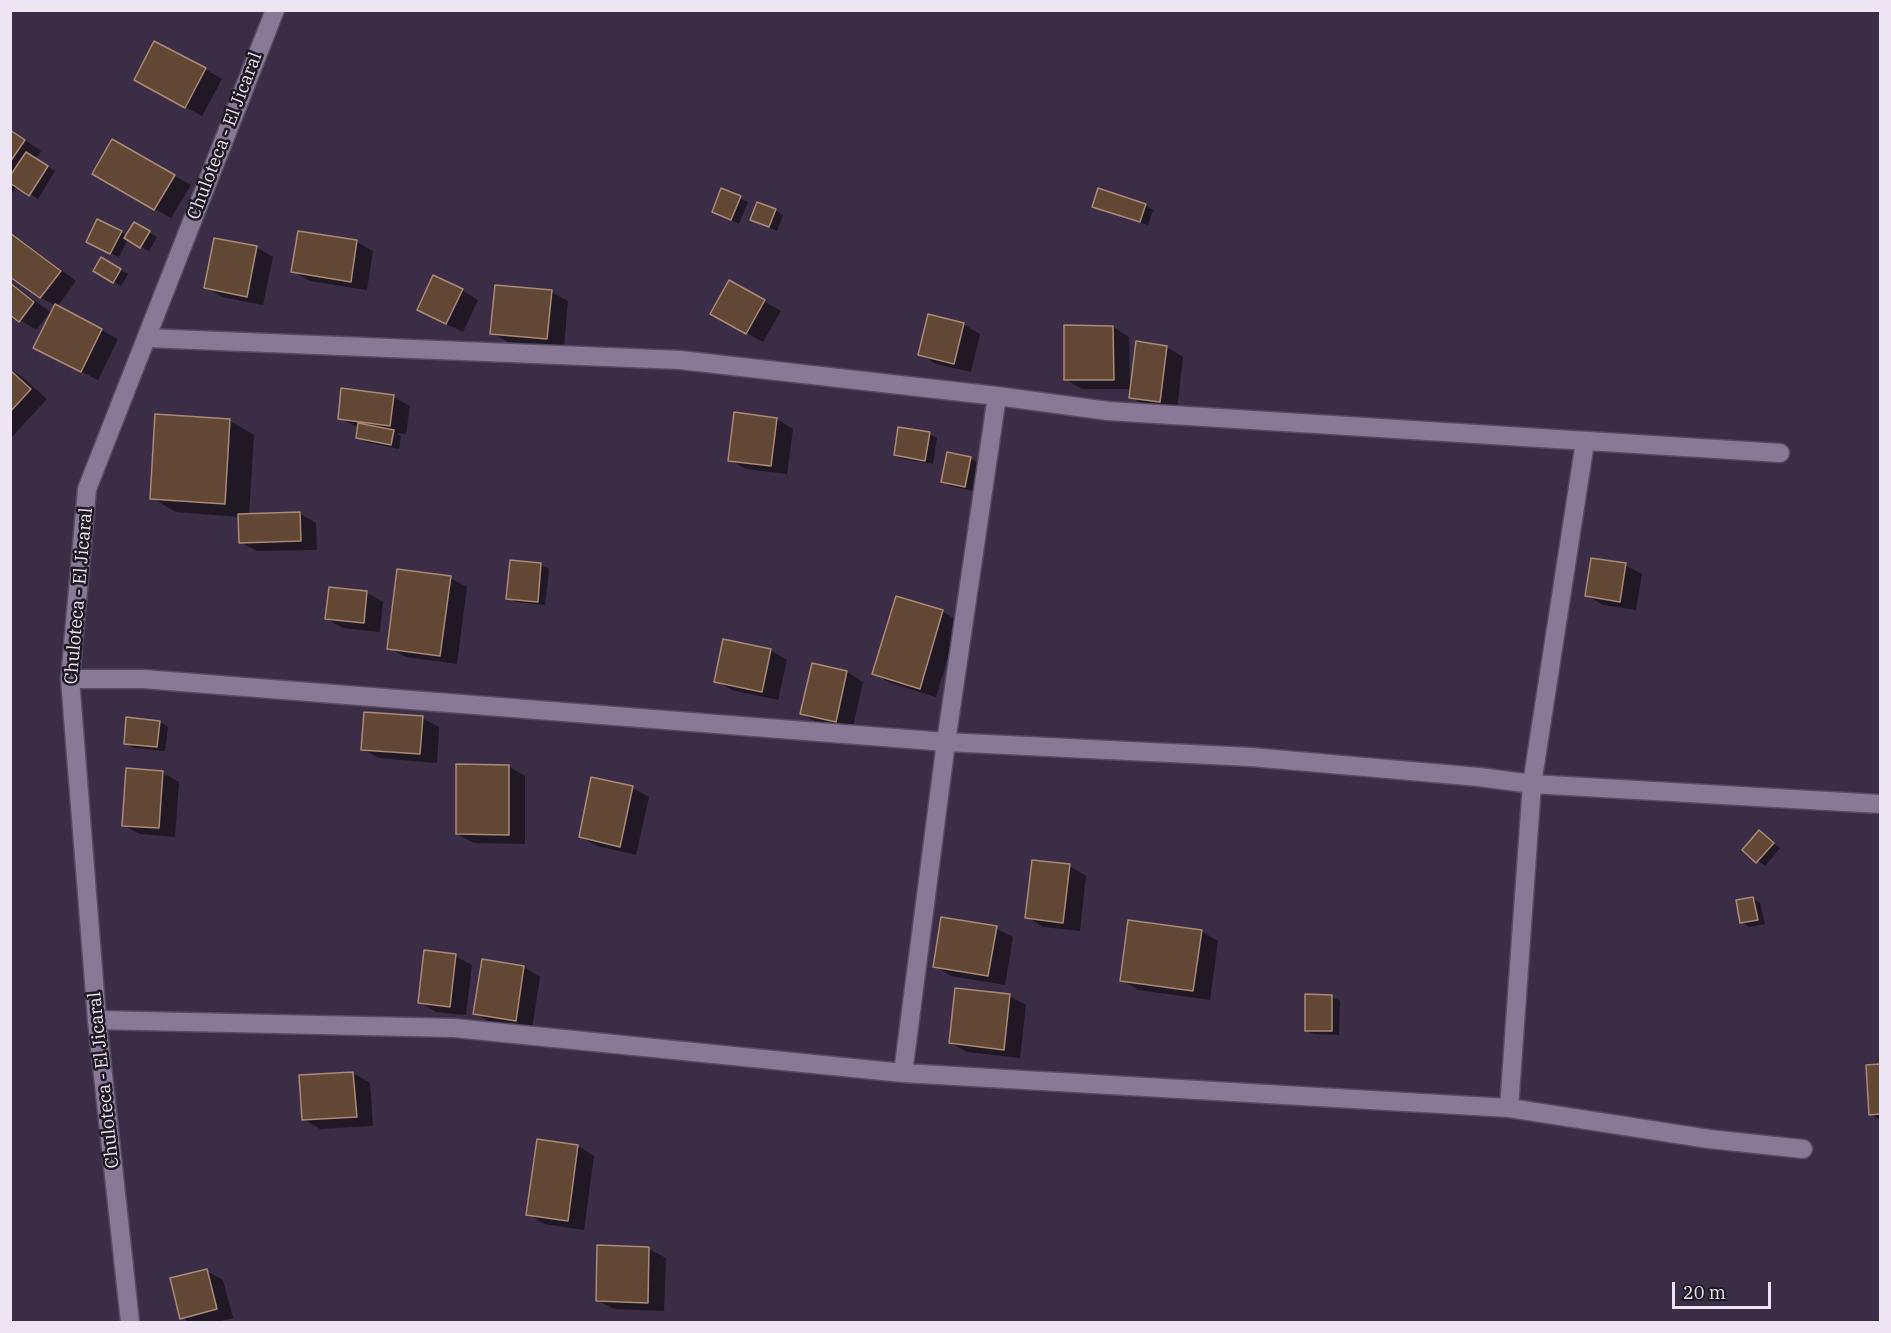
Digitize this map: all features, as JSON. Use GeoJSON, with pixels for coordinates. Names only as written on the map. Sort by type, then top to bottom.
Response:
{"type":"FeatureCollection","features":[{"type":"Feature","properties":{"kind":"street","name":"Chuloteca - El Jicaral"},"geometry":{"type":"LineString","coordinates":[[130,1323],[97,1020],[70,679],[87,489],[275,10]]}},
{"type":"Feature","properties":{"kind":"street"},"geometry":{"type":"LineString","coordinates":[[147,338],[680,360],[1108,411],[1780,453]]}},
{"type":"Feature","properties":{"kind":"street"},"geometry":{"type":"LineString","coordinates":[[903,1073],[946,742],[997,396]]}},
{"type":"Feature","properties":{"kind":"street"},"geometry":{"type":"LineString","coordinates":[[1509,1108],[1532,784],[1585,442]]}},
{"type":"Feature","properties":{"kind":"street"},"geometry":{"type":"LineString","coordinates":[[70,679],[143,679],[946,742],[1251,757],[1479,777],[1532,784],[1881,804]]}},
{"type":"Feature","properties":{"kind":"street"},"geometry":{"type":"LineString","coordinates":[[97,1020],[454,1028],[903,1073],[1509,1108],[1709,1139],[1803,1149]]}},
{"type":"Feature","properties":{"kind":"building"},"geometry":{"type":"Polygon","coordinates":[[[154,41],[206,68],[185,108],[134,80],[154,41]]]}},
{"type":"Feature","properties":{"kind":"building"},"geometry":{"type":"Polygon","coordinates":[[[10,130],[25,140],[10,162],[10,130]]]}},
{"type":"Feature","properties":{"kind":"building"},"geometry":{"type":"Polygon","coordinates":[[[112,139],[175,175],[154,210],[92,174],[112,139]]]}},
{"type":"Feature","properties":{"kind":"building"},"geometry":{"type":"Polygon","coordinates":[[[26,152],[48,166],[29,196],[10,183],[10,176],[26,152]]]}},
{"type":"Feature","properties":{"kind":"building"},"geometry":{"type":"Polygon","coordinates":[[[721,188],[741,196],[731,220],[712,212],[721,188]]]}},
{"type":"Feature","properties":{"kind":"building"},"geometry":{"type":"Polygon","coordinates":[[[1098,188],[1146,204],[1140,222],[1092,207],[1098,188]]]}},
{"type":"Feature","properties":{"kind":"building"},"geometry":{"type":"Polygon","coordinates":[[[757,202],[776,209],[769,227],[750,220],[757,202]]]}},
{"type":"Feature","properties":{"kind":"building"},"geometry":{"type":"Polygon","coordinates":[[[97,219],[122,231],[110,254],[86,242],[97,219]]]}},
{"type":"Feature","properties":{"kind":"building"},"geometry":{"type":"Polygon","coordinates":[[[134,222],[150,231],[140,248],[124,238],[134,222]]]}},
{"type":"Feature","properties":{"kind":"building"},"geometry":{"type":"Polygon","coordinates":[[[298,231],[357,240],[351,282],[291,272],[298,231]]]}},
{"type":"Feature","properties":{"kind":"building"},"geometry":{"type":"Polygon","coordinates":[[[10,233],[61,271],[40,298],[10,277],[10,233]]]}},
{"type":"Feature","properties":{"kind":"building"},"geometry":{"type":"Polygon","coordinates":[[[214,238],[257,246],[247,297],[204,288],[214,238]]]}},
{"type":"Feature","properties":{"kind":"building"},"geometry":{"type":"Polygon","coordinates":[[[101,257],[121,269],[113,283],[93,271],[101,257]]]}},
{"type":"Feature","properties":{"kind":"building"},"geometry":{"type":"Polygon","coordinates":[[[433,275],[463,289],[446,324],[417,310],[433,275]]]}},
{"type":"Feature","properties":{"kind":"building"},"geometry":{"type":"Polygon","coordinates":[[[729,280],[765,300],[746,334],[710,314],[729,280]]]}},
{"type":"Feature","properties":{"kind":"building"},"geometry":{"type":"Polygon","coordinates":[[[10,283],[34,302],[19,322],[10,315],[10,283]]]}},
{"type":"Feature","properties":{"kind":"building"},"geometry":{"type":"Polygon","coordinates":[[[495,285],[552,290],[547,339],[490,334],[495,285]]]}},
{"type":"Feature","properties":{"kind":"building"},"geometry":{"type":"Polygon","coordinates":[[[55,304],[102,329],[81,372],[33,348],[55,304]]]}},
{"type":"Feature","properties":{"kind":"building"},"geometry":{"type":"Polygon","coordinates":[[[928,314],[964,323],[954,364],[918,355],[928,314]]]}},
{"type":"Feature","properties":{"kind":"building"},"geometry":{"type":"Polygon","coordinates":[[[1064,325],[1113,326],[1114,380],[1064,380],[1064,325]]]}},
{"type":"Feature","properties":{"kind":"building"},"geometry":{"type":"Polygon","coordinates":[[[1136,341],[1167,346],[1160,402],[1129,398],[1136,341]]]}},
{"type":"Feature","properties":{"kind":"building"},"geometry":{"type":"Polygon","coordinates":[[[10,370],[31,389],[10,412],[10,370]]]}},
{"type":"Feature","properties":{"kind":"building"},"geometry":{"type":"Polygon","coordinates":[[[341,388],[394,395],[390,426],[338,419],[341,388]]]}},
{"type":"Feature","properties":{"kind":"building"},"geometry":{"type":"Polygon","coordinates":[[[734,412],[777,418],[771,466],[728,461],[734,412]]]}},
{"type":"Feature","properties":{"kind":"building"},"geometry":{"type":"Polygon","coordinates":[[[155,414],[230,419],[225,504],[150,499],[155,414]]]}},
{"type":"Feature","properties":{"kind":"building"},"geometry":{"type":"Polygon","coordinates":[[[358,423],[394,430],[391,445],[356,438],[358,423]]]}},
{"type":"Feature","properties":{"kind":"building"},"geometry":{"type":"Polygon","coordinates":[[[898,427],[930,432],[925,461],[894,455],[898,427]]]}},
{"type":"Feature","properties":{"kind":"building"},"geometry":{"type":"Polygon","coordinates":[[[947,452],[971,457],[965,487],[941,482],[947,452]]]}},
{"type":"Feature","properties":{"kind":"building"},"geometry":{"type":"Polygon","coordinates":[[[300,512],[301,541],[239,543],[238,514],[300,512]]]}},
{"type":"Feature","properties":{"kind":"building"},"geometry":{"type":"Polygon","coordinates":[[[1591,558],[1626,563],[1620,602],[1585,596],[1591,558]]]}},
{"type":"Feature","properties":{"kind":"building"},"geometry":{"type":"Polygon","coordinates":[[[510,560],[541,563],[538,602],[506,599],[510,560]]]}},
{"type":"Feature","properties":{"kind":"building"},"geometry":{"type":"Polygon","coordinates":[[[397,569],[451,576],[440,656],[387,649],[397,569]]]}},
{"type":"Feature","properties":{"kind":"building"},"geometry":{"type":"Polygon","coordinates":[[[329,587],[367,591],[364,623],[325,619],[329,587]]]}},
{"type":"Feature","properties":{"kind":"building"},"geometry":{"type":"Polygon","coordinates":[[[896,596],[943,610],[920,689],[872,674],[896,596]]]}},
{"type":"Feature","properties":{"kind":"building"},"geometry":{"type":"Polygon","coordinates":[[[723,639],[771,649],[762,692],[714,682],[723,639]]]}},
{"type":"Feature","properties":{"kind":"building"},"geometry":{"type":"Polygon","coordinates":[[[812,663],[847,671],[836,722],[800,714],[812,663]]]}},
{"type":"Feature","properties":{"kind":"building"},"geometry":{"type":"Polygon","coordinates":[[[364,712],[423,716],[420,754],[361,750],[364,712]]]}},
{"type":"Feature","properties":{"kind":"building"},"geometry":{"type":"Polygon","coordinates":[[[126,717],[160,721],[157,747],[124,744],[126,717]]]}},
{"type":"Feature","properties":{"kind":"building"},"geometry":{"type":"Polygon","coordinates":[[[456,764],[509,765],[509,835],[456,834],[456,764]]]}},
{"type":"Feature","properties":{"kind":"building"},"geometry":{"type":"Polygon","coordinates":[[[126,768],[163,771],[159,828],[122,826],[126,768]]]}},
{"type":"Feature","properties":{"kind":"building"},"geometry":{"type":"Polygon","coordinates":[[[591,777],[633,786],[620,847],[579,837],[591,777]]]}},
{"type":"Feature","properties":{"kind":"building"},"geometry":{"type":"Polygon","coordinates":[[[1759,830],[1774,843],[1756,863],[1742,850],[1759,830]]]}},
{"type":"Feature","properties":{"kind":"building"},"geometry":{"type":"Polygon","coordinates":[[[1032,860],[1070,864],[1063,923],[1025,918],[1032,860]]]}},
{"type":"Feature","properties":{"kind":"building"},"geometry":{"type":"Polygon","coordinates":[[[1753,897],[1758,920],[1740,923],[1736,900],[1753,897]]]}},
{"type":"Feature","properties":{"kind":"building"},"geometry":{"type":"Polygon","coordinates":[[[941,917],[997,926],[988,976],[933,967],[941,917]]]}},
{"type":"Feature","properties":{"kind":"building"},"geometry":{"type":"Polygon","coordinates":[[[1128,920],[1202,930],[1193,991],[1120,981],[1128,920]]]}},
{"type":"Feature","properties":{"kind":"building"},"geometry":{"type":"Polygon","coordinates":[[[424,950],[456,954],[450,1007],[418,1003],[424,950]]]}},
{"type":"Feature","properties":{"kind":"building"},"geometry":{"type":"Polygon","coordinates":[[[482,959],[524,966],[516,1021],[473,1014],[482,959]]]}},
{"type":"Feature","properties":{"kind":"building"},"geometry":{"type":"Polygon","coordinates":[[[955,988],[1010,994],[1004,1050],[949,1043],[955,988]]]}},
{"type":"Feature","properties":{"kind":"building"},"geometry":{"type":"Polygon","coordinates":[[[1305,994],[1332,995],[1332,1031],[1305,1031],[1305,994]]]}},
{"type":"Feature","properties":{"kind":"building"},"geometry":{"type":"Polygon","coordinates":[[[1880,1064],[1880,1114],[1869,1115],[1866,1065],[1880,1064]]]}},
{"type":"Feature","properties":{"kind":"building"},"geometry":{"type":"Polygon","coordinates":[[[353,1072],[357,1117],[302,1120],[299,1075],[353,1072]]]}},
{"type":"Feature","properties":{"kind":"building"},"geometry":{"type":"Polygon","coordinates":[[[537,1139],[578,1145],[568,1221],[526,1215],[537,1139]]]}},
{"type":"Feature","properties":{"kind":"building"},"geometry":{"type":"Polygon","coordinates":[[[597,1245],[649,1247],[648,1303],[596,1301],[597,1245]]]}},
{"type":"Feature","properties":{"kind":"building"},"geometry":{"type":"Polygon","coordinates":[[[207,1269],[217,1309],[180,1319],[170,1278],[207,1269]]]}}]}
